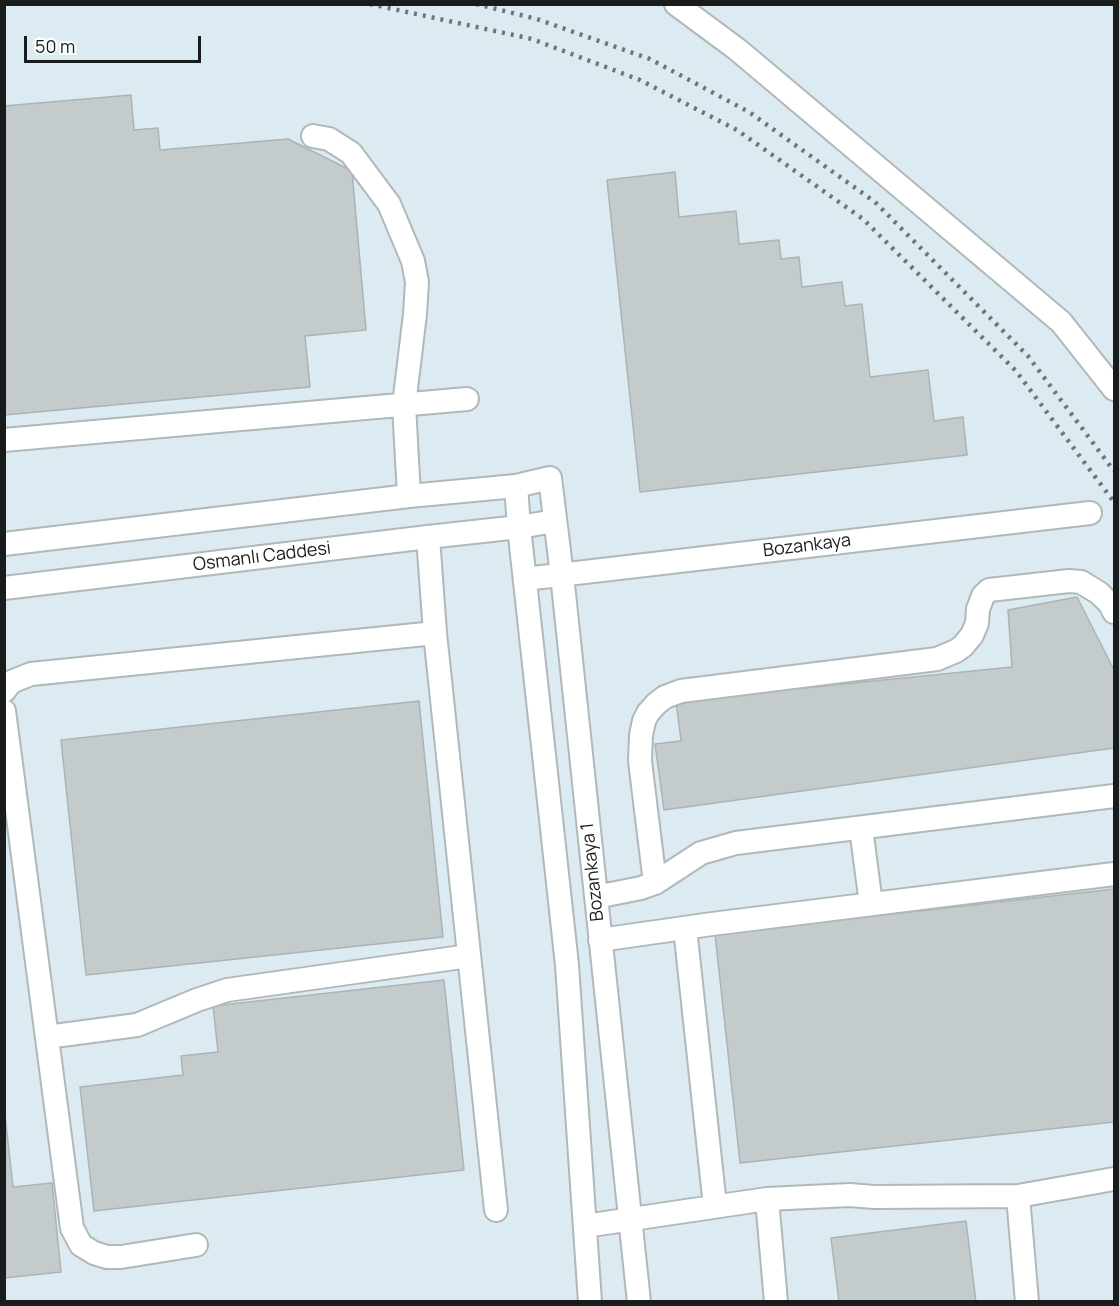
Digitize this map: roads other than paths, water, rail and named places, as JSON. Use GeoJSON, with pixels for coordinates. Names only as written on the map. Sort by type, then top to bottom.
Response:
{"type":"FeatureCollection","features":[{"type":"Feature","properties":{"kind":"street"},"geometry":{"type":"LineString","coordinates":[[675,4],[738,50],[1061,322],[1114,388]]}},
{"type":"Feature","properties":{"kind":"street"},"geometry":{"type":"LineString","coordinates":[[313,136],[329,139],[351,153],[389,204],[413,261],[417,282],[404,405],[409,496]]}},
{"type":"Feature","properties":{"kind":"street"},"geometry":{"type":"LineString","coordinates":[[4,440],[467,399]]}},
{"type":"Feature","properties":{"kind":"street","name":"Bozankaya 1"},"geometry":{"type":"LineString","coordinates":[[516,486],[550,478],[639,1302]]}},
{"type":"Feature","properties":{"kind":"street"},"geometry":{"type":"LineString","coordinates":[[4,544],[409,496],[516,486],[567,965],[590,1302]]}},
{"type":"Feature","properties":{"kind":"street","name":"Bozankaya"},"geometry":{"type":"LineString","coordinates":[[525,579],[1090,513]]}},
{"type":"Feature","properties":{"kind":"street","name":"Osmanlı Caddesi"},"geometry":{"type":"LineString","coordinates":[[4,588],[555,521]]}},
{"type":"Feature","properties":{"kind":"street"},"geometry":{"type":"LineString","coordinates":[[428,537],[435,633],[495,1210]]}},
{"type":"Feature","properties":{"kind":"street"},"geometry":{"type":"LineString","coordinates":[[655,883],[640,761],[641,735],[648,713],[665,697],[681,691],[937,659],[956,651],[972,635],[977,622],[978,609],[983,596],[989,590],[1069,581],[1081,582],[1099,593],[1110,604],[1114,612]]}},
{"type":"Feature","properties":{"kind":"street"},"geometry":{"type":"LineString","coordinates":[[4,691],[11,682],[31,674],[435,633]]}},
{"type":"Feature","properties":{"kind":"street"},"geometry":{"type":"LineString","coordinates":[[4,711],[72,1228],[81,1245],[94,1253],[107,1257],[121,1257],[196,1245]]}},
{"type":"Feature","properties":{"kind":"street"},"geometry":{"type":"LineString","coordinates":[[596,897],[655,883],[701,853],[736,843],[1114,796]]}},
{"type":"Feature","properties":{"kind":"street"},"geometry":{"type":"LineString","coordinates":[[861,828],[871,904]]}},
{"type":"Feature","properties":{"kind":"street"},"geometry":{"type":"LineString","coordinates":[[600,940],[1114,874]]}},
{"type":"Feature","properties":{"kind":"street"},"geometry":{"type":"LineString","coordinates":[[685,928],[716,1206]]}},
{"type":"Feature","properties":{"kind":"street"},"geometry":{"type":"LineString","coordinates":[[47,1037],[137,1025],[227,990],[469,956]]}},
{"type":"Feature","properties":{"kind":"street"},"geometry":{"type":"LineString","coordinates":[[585,1226],[767,1199],[850,1195],[874,1197],[1018,1196],[1114,1179]]}},
{"type":"Feature","properties":{"kind":"street"},"geometry":{"type":"LineString","coordinates":[[1018,1196],[1027,1302]]}},
{"type":"Feature","properties":{"kind":"street"},"geometry":{"type":"LineString","coordinates":[[767,1199],[776,1302]]}},
{"type":"Feature","properties":{"kind":"railway"},"geometry":{"type":"LineString","coordinates":[[370,4],[532,39],[640,80],[737,130],[863,219],[1016,371],[1114,502]]}},
{"type":"Feature","properties":{"kind":"railway"},"geometry":{"type":"LineString","coordinates":[[476,4],[537,19],[650,59],[749,112],[875,202],[1028,356],[1114,471]]}}]}
